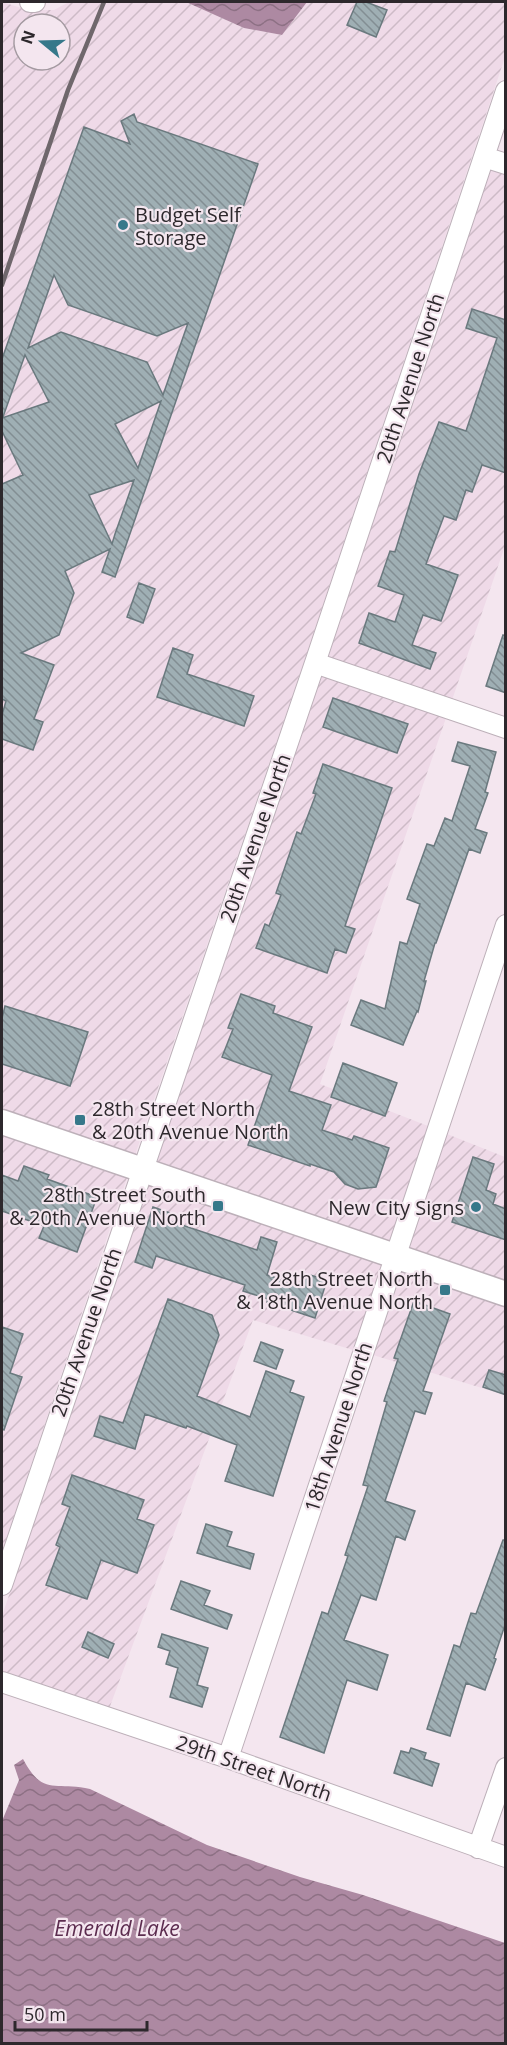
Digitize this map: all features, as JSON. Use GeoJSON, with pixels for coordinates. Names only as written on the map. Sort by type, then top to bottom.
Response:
{"type":"FeatureCollection","features":[{"type":"Feature","properties":{"kind":"street","name":"20th Avenue North"},"geometry":{"type":"LineString","coordinates":[[2,1585],[315,663],[506,91]]}},
{"type":"Feature","properties":{"kind":"street"},"geometry":{"type":"LineString","coordinates":[[484,157],[506,164]]}},
{"type":"Feature","properties":{"kind":"street"},"geometry":{"type":"LineString","coordinates":[[315,663],[506,728]]}},
{"type":"Feature","properties":{"kind":"street","name":"18th Avenue North"},"geometry":{"type":"LineString","coordinates":[[228,1758],[506,925]]}},
{"type":"Feature","properties":{"kind":"street"},"geometry":{"type":"LineString","coordinates":[[2,1122],[506,1294]]}},
{"type":"Feature","properties":{"kind":"street","name":"29th Street North"},"geometry":{"type":"LineString","coordinates":[[2,1682],[228,1758],[506,1857]]}},
{"type":"Feature","properties":{"kind":"street"},"geometry":{"type":"LineString","coordinates":[[478,1848],[506,1768]]}},
{"type":"Feature","properties":{"kind":"shaded area"},"geometry":{"type":"Polygon","coordinates":[[[2,2],[28,10],[54,10],[69,2],[186,2],[244,28],[282,35],[307,2],[505,2],[505,57],[305,659],[134,1158],[2,1113],[2,2]]]}},
{"type":"Feature","properties":{"kind":"shaded area"},"geometry":{"type":"Polygon","coordinates":[[[491,169],[505,174],[505,546],[452,700],[328,657],[491,169]]]}},
{"type":"Feature","properties":{"kind":"shaded area"},"geometry":{"type":"Polygon","coordinates":[[[322,675],[446,718],[320,1084],[428,1126],[388,1245],[154,1165],[322,675]]]}},
{"type":"Feature","properties":{"kind":"shaded area"},"geometry":{"type":"Polygon","coordinates":[[[2,1132],[128,1175],[2,1552],[2,1132]]]}},
{"type":"Feature","properties":{"kind":"shaded area"},"geometry":{"type":"Polygon","coordinates":[[[447,1134],[505,1157],[505,1284],[408,1251],[447,1134]]]}},
{"type":"Feature","properties":{"kind":"shaded area"},"geometry":{"type":"Polygon","coordinates":[[[148,1182],[383,1262],[353,1350],[253,1320],[109,1709],[2,1674],[2,1616],[148,1182]]]}},
{"type":"Feature","properties":{"kind":"shaded area"},"geometry":{"type":"Polygon","coordinates":[[[402,1268],[505,1304],[505,1395],[373,1355],[402,1268]]]}},
{"type":"Feature","properties":{"kind":"water"},"geometry":{"type":"Polygon","coordinates":[[[186,2],[307,2],[282,35],[244,28],[186,2]]]}},
{"type":"Feature","properties":{"kind":"water","name":"Emerald Lake"},"geometry":{"type":"Polygon","coordinates":[[[23,1759],[37,1779],[44,1783],[90,1789],[207,1845],[505,1943],[505,2043],[2,2043],[2,1821],[19,1780],[14,1765],[23,1759]]]}},
{"type":"Feature","properties":{"kind":"building"},"geometry":{"type":"Polygon","coordinates":[[[357,2],[366,2],[387,10],[376,37],[347,25],[357,2]]]}},
{"type":"Feature","properties":{"kind":"building"},"geometry":{"type":"Polygon","coordinates":[[[134,114],[137,122],[258,164],[115,577],[102,572],[110,549],[65,571],[74,593],[59,635],[21,653],[54,665],[34,719],[43,722],[33,750],[2,739],[2,715],[6,701],[2,699],[2,484],[23,475],[2,431],[2,418],[49,402],[25,355],[3,417],[2,359],[84,127],[130,144],[121,121],[134,114]],[[54,275],[28,348],[61,332],[147,362],[163,395],[188,323],[157,336],[68,305],[54,275]],[[161,401],[115,424],[138,468],[161,401]],[[134,480],[89,495],[112,544],[134,480]]]}},
{"type":"Feature","properties":{"kind":"building"},"geometry":{"type":"Polygon","coordinates":[[[472,309],[506,320],[506,473],[482,465],[472,492],[466,490],[456,520],[444,516],[426,564],[458,575],[441,621],[423,615],[412,645],[436,653],[430,669],[359,643],[369,613],[395,622],[404,595],[378,586],[390,551],[395,552],[419,474],[439,422],[466,431],[497,338],[466,328],[472,309]]]}},
{"type":"Feature","properties":{"kind":"building"},"geometry":{"type":"Polygon","coordinates":[[[139,583],[155,589],[143,623],[127,617],[139,583]]]}},
{"type":"Feature","properties":{"kind":"building"},"geometry":{"type":"Polygon","coordinates":[[[503,635],[506,636],[506,693],[486,686],[503,635]]]}},
{"type":"Feature","properties":{"kind":"building"},"geometry":{"type":"Polygon","coordinates":[[[173,648],[193,655],[187,674],[254,696],[244,726],[157,697],[173,648]]]}},
{"type":"Feature","properties":{"kind":"building"},"geometry":{"type":"Polygon","coordinates":[[[333,698],[408,724],[397,753],[323,727],[333,698]]]}},
{"type":"Feature","properties":{"kind":"building"},"geometry":{"type":"Polygon","coordinates":[[[458,742],[496,752],[485,792],[488,793],[475,829],[487,833],[480,853],[469,849],[435,943],[418,1012],[403,1045],[351,1025],[361,1000],[385,1009],[400,942],[407,944],[420,904],[407,899],[427,844],[434,846],[445,818],[452,821],[470,766],[452,761],[458,742]]]}},
{"type":"Feature","properties":{"kind":"building"},"geometry":{"type":"Polygon","coordinates":[[[323,764],[392,788],[345,926],[355,929],[346,953],[335,949],[327,973],[256,948],[265,924],[269,926],[281,895],[276,893],[297,832],[301,834],[316,794],[313,793],[323,764]]]}},
{"type":"Feature","properties":{"kind":"building"},"geometry":{"type":"Polygon","coordinates":[[[241,994],[275,1006],[273,1013],[312,1027],[289,1091],[331,1105],[322,1130],[352,1140],[354,1136],[389,1148],[376,1187],[358,1189],[345,1184],[334,1172],[248,1145],[272,1075],[222,1057],[233,1029],[228,1028],[241,994]]]}},
{"type":"Feature","properties":{"kind":"building"},"geometry":{"type":"Polygon","coordinates":[[[5,1006],[88,1032],[70,1086],[2,1064],[2,1018],[5,1006]]]}},
{"type":"Feature","properties":{"kind":"building"},"geometry":{"type":"Polygon","coordinates":[[[343,1063],[397,1083],[385,1116],[331,1097],[343,1063]]]}},
{"type":"Feature","properties":{"kind":"building"},"geometry":{"type":"Polygon","coordinates":[[[473,1157],[494,1164],[486,1190],[496,1194],[493,1204],[506,1209],[506,1240],[452,1222],[473,1157]]]}},
{"type":"Feature","properties":{"kind":"building"},"geometry":{"type":"Polygon","coordinates":[[[24,1166],[49,1175],[47,1179],[97,1197],[77,1252],[39,1238],[44,1226],[2,1211],[2,1175],[18,1181],[24,1166]]]}},
{"type":"Feature","properties":{"kind":"building"},"geometry":{"type":"Polygon","coordinates":[[[153,1207],[170,1213],[167,1220],[257,1250],[261,1237],[277,1242],[267,1275],[299,1285],[303,1273],[327,1280],[315,1318],[267,1302],[268,1299],[243,1291],[245,1285],[156,1256],[152,1268],[135,1262],[153,1207]]]}},
{"type":"Feature","properties":{"kind":"building"},"geometry":{"type":"Polygon","coordinates":[[[168,1299],[212,1315],[219,1335],[197,1396],[250,1417],[266,1371],[294,1381],[290,1392],[304,1397],[273,1496],[225,1481],[237,1445],[187,1426],[186,1428],[145,1414],[135,1449],[94,1436],[100,1416],[123,1423],[168,1299]]]}},
{"type":"Feature","properties":{"kind":"building"},"geometry":{"type":"Polygon","coordinates":[[[414,1301],[450,1314],[423,1391],[432,1393],[425,1414],[415,1411],[385,1501],[415,1511],[405,1540],[396,1536],[376,1600],[361,1595],[344,1640],[388,1655],[377,1690],[347,1680],[324,1753],[280,1737],[322,1612],[328,1614],[348,1556],[345,1555],[368,1486],[363,1485],[387,1402],[384,1401],[398,1359],[394,1358],[414,1301]]]}},
{"type":"Feature","properties":{"kind":"building"},"geometry":{"type":"Polygon","coordinates":[[[2,1327],[23,1334],[10,1373],[22,1377],[4,1430],[2,1429],[2,1327]]]}},
{"type":"Feature","properties":{"kind":"building"},"geometry":{"type":"Polygon","coordinates":[[[261,1342],[283,1350],[276,1369],[254,1361],[261,1342]]]}},
{"type":"Feature","properties":{"kind":"building"},"geometry":{"type":"Polygon","coordinates":[[[489,1370],[506,1375],[506,1395],[483,1387],[489,1370]]]}},
{"type":"Feature","properties":{"kind":"building"},"geometry":{"type":"Polygon","coordinates":[[[72,1475],[144,1500],[137,1519],[154,1525],[137,1573],[101,1560],[87,1599],[46,1585],[60,1547],[56,1545],[70,1507],[62,1504],[72,1475]]]}},
{"type":"Feature","properties":{"kind":"building"},"geometry":{"type":"Polygon","coordinates":[[[206,1524],[232,1532],[227,1546],[254,1554],[250,1569],[197,1553],[206,1524]]]}},
{"type":"Feature","properties":{"kind":"building"},"geometry":{"type":"Polygon","coordinates":[[[503,1540],[506,1540],[506,1622],[485,1690],[466,1683],[450,1736],[427,1729],[454,1645],[460,1647],[471,1613],[476,1614],[503,1540]]]}},
{"type":"Feature","properties":{"kind":"building"},"geometry":{"type":"Polygon","coordinates":[[[181,1581],[210,1591],[204,1605],[232,1615],[227,1629],[171,1609],[181,1581]]]}},
{"type":"Feature","properties":{"kind":"building"},"geometry":{"type":"Polygon","coordinates":[[[88,1632],[114,1644],[108,1658],[82,1647],[88,1632]]]}},
{"type":"Feature","properties":{"kind":"building"},"geometry":{"type":"Polygon","coordinates":[[[162,1634],[208,1648],[197,1685],[208,1688],[202,1707],[170,1697],[178,1668],[166,1664],[170,1651],[158,1647],[162,1634]]]}},
{"type":"Feature","properties":{"kind":"building"},"geometry":{"type":"Polygon","coordinates":[[[411,1748],[426,1753],[424,1759],[439,1764],[432,1786],[394,1773],[401,1751],[409,1753],[411,1748]]]}},
{"type":"Feature","properties":{"kind":"railway"},"geometry":{"type":"LineString","coordinates":[[2,285],[68,90],[104,2]]}},
{"type":"Feature","properties":{"kind":"place","name":"Budget Self Storage"},"geometry":{"type":"Point","coordinates":[123,225]}},
{"type":"Feature","properties":{"kind":"place","name":"28th Street North & 20th Avenue North"},"geometry":{"type":"Point","coordinates":[80,1120]}},
{"type":"Feature","properties":{"kind":"place","name":"28th Street South & 20th Avenue North"},"geometry":{"type":"Point","coordinates":[218,1206]}},
{"type":"Feature","properties":{"kind":"place","name":"New City Signs"},"geometry":{"type":"Point","coordinates":[476,1207]}},
{"type":"Feature","properties":{"kind":"place","name":"28th Street North & 18th Avenue North"},"geometry":{"type":"Point","coordinates":[445,1290]}}]}
